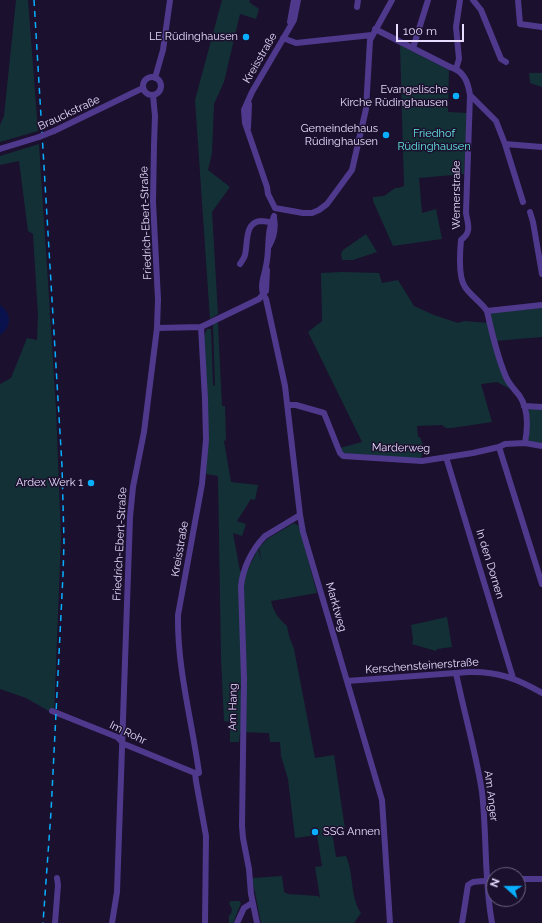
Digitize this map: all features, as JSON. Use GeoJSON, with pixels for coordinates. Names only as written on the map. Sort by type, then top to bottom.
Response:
{"type":"FeatureCollection","features":[{"type":"Feature","properties":{"kind":"street","name":"Friedrich-Ebert-Straße"},"geometry":{"type":"LineString","coordinates":[[112,923],[117,892],[130,517],[133,487],[145,424],[157,328],[158,291],[153,202],[155,116],[153,96],[159,93],[161,87],[160,81],[155,78],[163,50],[170,0]]}},
{"type":"Feature","properties":{"kind":"street","name":"Kreisstraße"},"geometry":{"type":"LineString","coordinates":[[290,26],[294,0]]}},
{"type":"Feature","properties":{"kind":"street","name":"Kreisstraße"},"geometry":{"type":"LineString","coordinates":[[263,295],[262,284],[269,246],[273,239],[275,208],[268,194],[244,116],[249,100],[294,20],[298,0]]}},
{"type":"Feature","properties":{"kind":"street"},"geometry":{"type":"LineString","coordinates":[[357,7],[358,0]]}},
{"type":"Feature","properties":{"kind":"street"},"geometry":{"type":"LineString","coordinates":[[275,208],[303,213],[312,213],[319,210],[327,204],[352,170],[366,109],[370,40],[373,32],[392,0]]}},
{"type":"Feature","properties":{"kind":"street"},"geometry":{"type":"LineString","coordinates":[[413,48],[428,0]]}},
{"type":"Feature","properties":{"kind":"street"},"geometry":{"type":"LineString","coordinates":[[456,69],[459,59],[456,27],[460,0]]}},
{"type":"Feature","properties":{"kind":"street"},"geometry":{"type":"LineString","coordinates":[[473,0],[481,10],[501,59],[506,62]]}},
{"type":"Feature","properties":{"kind":"street"},"geometry":{"type":"LineString","coordinates":[[518,0],[520,24],[542,27]]}},
{"type":"Feature","properties":{"kind":"street"},"geometry":{"type":"LineString","coordinates":[[283,38],[296,43],[373,32]]}},
{"type":"Feature","properties":{"kind":"street","name":"Wemerstraße"},"geometry":{"type":"LineString","coordinates":[[373,32],[413,48],[456,69],[468,81],[470,95],[466,214],[469,231],[467,235],[459,238],[463,283],[487,311],[497,353],[506,377],[522,399],[527,424],[525,443]]}},
{"type":"Feature","properties":{"kind":"street"},"geometry":{"type":"LineString","coordinates":[[153,96],[146,94],[143,84],[145,80],[149,78],[155,78]]}},
{"type":"Feature","properties":{"kind":"street","name":"Brauckstraße"},"geometry":{"type":"LineString","coordinates":[[0,149],[54,131],[143,88]]}},
{"type":"Feature","properties":{"kind":"street"},"geometry":{"type":"LineString","coordinates":[[470,95],[496,121],[505,144],[523,202]]}},
{"type":"Feature","properties":{"kind":"street"},"geometry":{"type":"LineString","coordinates":[[505,144],[542,147]]}},
{"type":"Feature","properties":{"kind":"street"},"geometry":{"type":"LineString","coordinates":[[530,212],[542,274]]}},
{"type":"Feature","properties":{"kind":"street"},"geometry":{"type":"LineString","coordinates":[[240,264],[245,256],[251,226],[260,221],[273,221]]}},
{"type":"Feature","properties":{"kind":"street"},"geometry":{"type":"LineString","coordinates":[[157,328],[201,327],[252,303],[263,295]]}},
{"type":"Feature","properties":{"kind":"street","name":"Marktweg"},"geometry":{"type":"LineString","coordinates":[[263,295],[266,299],[282,370],[288,405],[300,515],[382,800],[390,923]]}},
{"type":"Feature","properties":{"kind":"street"},"geometry":{"type":"LineString","coordinates":[[487,311],[542,305]]}},
{"type":"Feature","properties":{"kind":"street","name":"Kreisstraße"},"geometry":{"type":"LineString","coordinates":[[201,327],[206,440],[202,484],[178,615],[178,631],[182,667],[199,773],[195,773],[206,840],[205,923]]}},
{"type":"Feature","properties":{"kind":"street","name":"Marderweg"},"geometry":{"type":"LineString","coordinates":[[288,405],[296,404],[324,413],[340,453],[344,456],[422,461],[498,447],[505,444],[525,443],[542,446]]}},
{"type":"Feature","properties":{"kind":"street"},"geometry":{"type":"LineString","coordinates":[[524,406],[542,407]]}},
{"type":"Feature","properties":{"kind":"street"},"geometry":{"type":"LineString","coordinates":[[498,447],[542,584]]}},
{"type":"Feature","properties":{"kind":"street","name":"In den Dornen"},"geometry":{"type":"LineString","coordinates":[[446,457],[513,678]]}},
{"type":"Feature","properties":{"kind":"street","name":"Am Hang"},"geometry":{"type":"LineString","coordinates":[[257,923],[252,903],[249,869],[242,838],[244,678],[241,586],[242,574],[261,540],[265,536],[300,515]]}},
{"type":"Feature","properties":{"kind":"street","name":"Kerschensteinerstraße"},"geometry":{"type":"LineString","coordinates":[[347,681],[489,672],[513,678],[542,693]]}},
{"type":"Feature","properties":{"kind":"street","name":"Am Anger"},"geometry":{"type":"LineString","coordinates":[[456,673],[473,745],[482,792],[485,821],[487,867]]}},
{"type":"Feature","properties":{"kind":"street","name":"Im Rohr"},"geometry":{"type":"LineString","coordinates":[[52,711],[117,737],[124,744],[195,773]]}},
{"type":"Feature","properties":{"kind":"street"},"geometry":{"type":"LineString","coordinates":[[55,923],[58,885],[57,878]]}},
{"type":"Feature","properties":{"kind":"street"},"geometry":{"type":"LineString","coordinates":[[526,879],[542,879]]}},
{"type":"Feature","properties":{"kind":"street"},"geometry":{"type":"LineString","coordinates":[[462,923],[468,885],[473,882],[486,880]]}},
{"type":"Feature","properties":{"kind":"street"},"geometry":{"type":"LineString","coordinates":[[237,923],[244,908],[252,903]]}},
{"type":"Feature","properties":{"kind":"street","name":"Am Anger"},"geometry":{"type":"LineString","coordinates":[[490,907],[492,923]]}},
{"type":"Feature","properties":{"kind":"green space"},"geometry":{"type":"Polygon","coordinates":[[[16,0],[28,0],[38,131],[0,142],[0,125],[4,116],[16,0]]]}},
{"type":"Feature","properties":{"kind":"green space"},"geometry":{"type":"Polygon","coordinates":[[[222,0],[250,0],[249,2],[259,9],[256,19],[240,14],[224,82],[214,104],[212,153],[208,170],[230,187],[212,212],[218,314],[210,319],[195,100],[222,0]]]}},
{"type":"Feature","properties":{"kind":"green space","name":"Friedhof Rüdinghausen"},"geometry":{"type":"Polygon","coordinates":[[[400,45],[449,70],[448,112],[467,113],[464,174],[419,178],[422,213],[436,209],[442,239],[393,246],[373,201],[373,197],[384,196],[395,188],[404,186],[400,45]]]}},
{"type":"Feature","properties":{"kind":"green space"},"geometry":{"type":"Polygon","coordinates":[[[529,73],[542,73],[542,87],[530,83],[529,73]]]}},
{"type":"Feature","properties":{"kind":"green space"},"geometry":{"type":"Polygon","coordinates":[[[39,144],[50,313],[48,315],[50,314],[56,409],[61,538],[54,714],[26,698],[0,689],[0,384],[11,378],[27,338],[37,340],[38,316],[33,234],[28,231],[19,161],[0,165],[0,156],[39,144]]]}},
{"type":"Feature","properties":{"kind":"green space"},"geometry":{"type":"Polygon","coordinates":[[[366,234],[377,252],[353,260],[342,260],[341,254],[343,250],[366,234]]]}},
{"type":"Feature","properties":{"kind":"green space"},"geometry":{"type":"Polygon","coordinates":[[[321,273],[379,273],[382,283],[398,280],[414,306],[458,323],[464,321],[489,323],[496,354],[514,391],[497,382],[481,384],[492,422],[452,428],[446,428],[442,425],[417,426],[418,437],[420,437],[424,448],[421,459],[342,453],[340,448],[362,442],[308,332],[322,321],[321,273]]]}},
{"type":"Feature","properties":{"kind":"green space"},"geometry":{"type":"Polygon","coordinates":[[[542,308],[542,337],[495,341],[489,313],[542,308]]]}},
{"type":"Feature","properties":{"kind":"green space"},"geometry":{"type":"Polygon","coordinates":[[[217,322],[222,406],[225,406],[226,440],[224,441],[231,482],[258,485],[255,500],[251,499],[237,521],[246,524],[242,536],[233,533],[240,571],[246,573],[258,549],[262,563],[259,548],[267,539],[294,523],[299,526],[317,593],[271,601],[277,615],[287,626],[294,649],[315,758],[334,755],[345,829],[332,831],[336,857],[346,856],[355,900],[361,913],[354,923],[261,923],[252,878],[282,876],[284,892],[288,894],[318,896],[320,898],[315,867],[322,866],[317,835],[295,838],[288,779],[281,756],[280,742],[270,742],[269,733],[240,732],[239,742],[230,742],[230,722],[224,721],[221,659],[218,476],[206,474],[207,439],[204,336],[207,329],[211,329],[213,385],[215,386],[213,324],[217,322]]]}},
{"type":"Feature","properties":{"kind":"green space"},"geometry":{"type":"Polygon","coordinates":[[[530,408],[542,409],[542,445],[528,442],[528,411],[530,408]]]}},
{"type":"Feature","properties":{"kind":"green space"},"geometry":{"type":"Polygon","coordinates":[[[447,617],[452,647],[437,649],[436,651],[412,644],[413,639],[411,625],[447,617]]]}},
{"type":"Feature","properties":{"kind":"green space"},"geometry":{"type":"Polygon","coordinates":[[[231,901],[239,901],[241,903],[233,923],[229,923],[229,915],[231,914],[232,909],[229,903],[231,901]]]}},
{"type":"Feature","properties":{"kind":"shaded area"},"geometry":{"type":"Polygon","coordinates":[[[0,305],[7,312],[9,320],[7,328],[0,335],[0,305]]]}},
{"type":"Feature","properties":{"kind":"railway"},"geometry":{"type":"LineString","coordinates":[[34,0],[62,466],[64,542],[51,812],[43,923]]}},
{"type":"Feature","properties":{"kind":"place","name":"LE Rüdinghausen"},"geometry":{"type":"Point","coordinates":[246,37]}},
{"type":"Feature","properties":{"kind":"place","name":"Evangelische Kirche Rüdinghausen"},"geometry":{"type":"Point","coordinates":[456,96]}},
{"type":"Feature","properties":{"kind":"place","name":"Gemeindehaus Rüdinghausen"},"geometry":{"type":"Point","coordinates":[386,135]}},
{"type":"Feature","properties":{"kind":"place","name":"Ardex Werk 1"},"geometry":{"type":"Point","coordinates":[91,483]}},
{"type":"Feature","properties":{"kind":"place","name":"SSG Annen"},"geometry":{"type":"Point","coordinates":[315,832]}}]}
